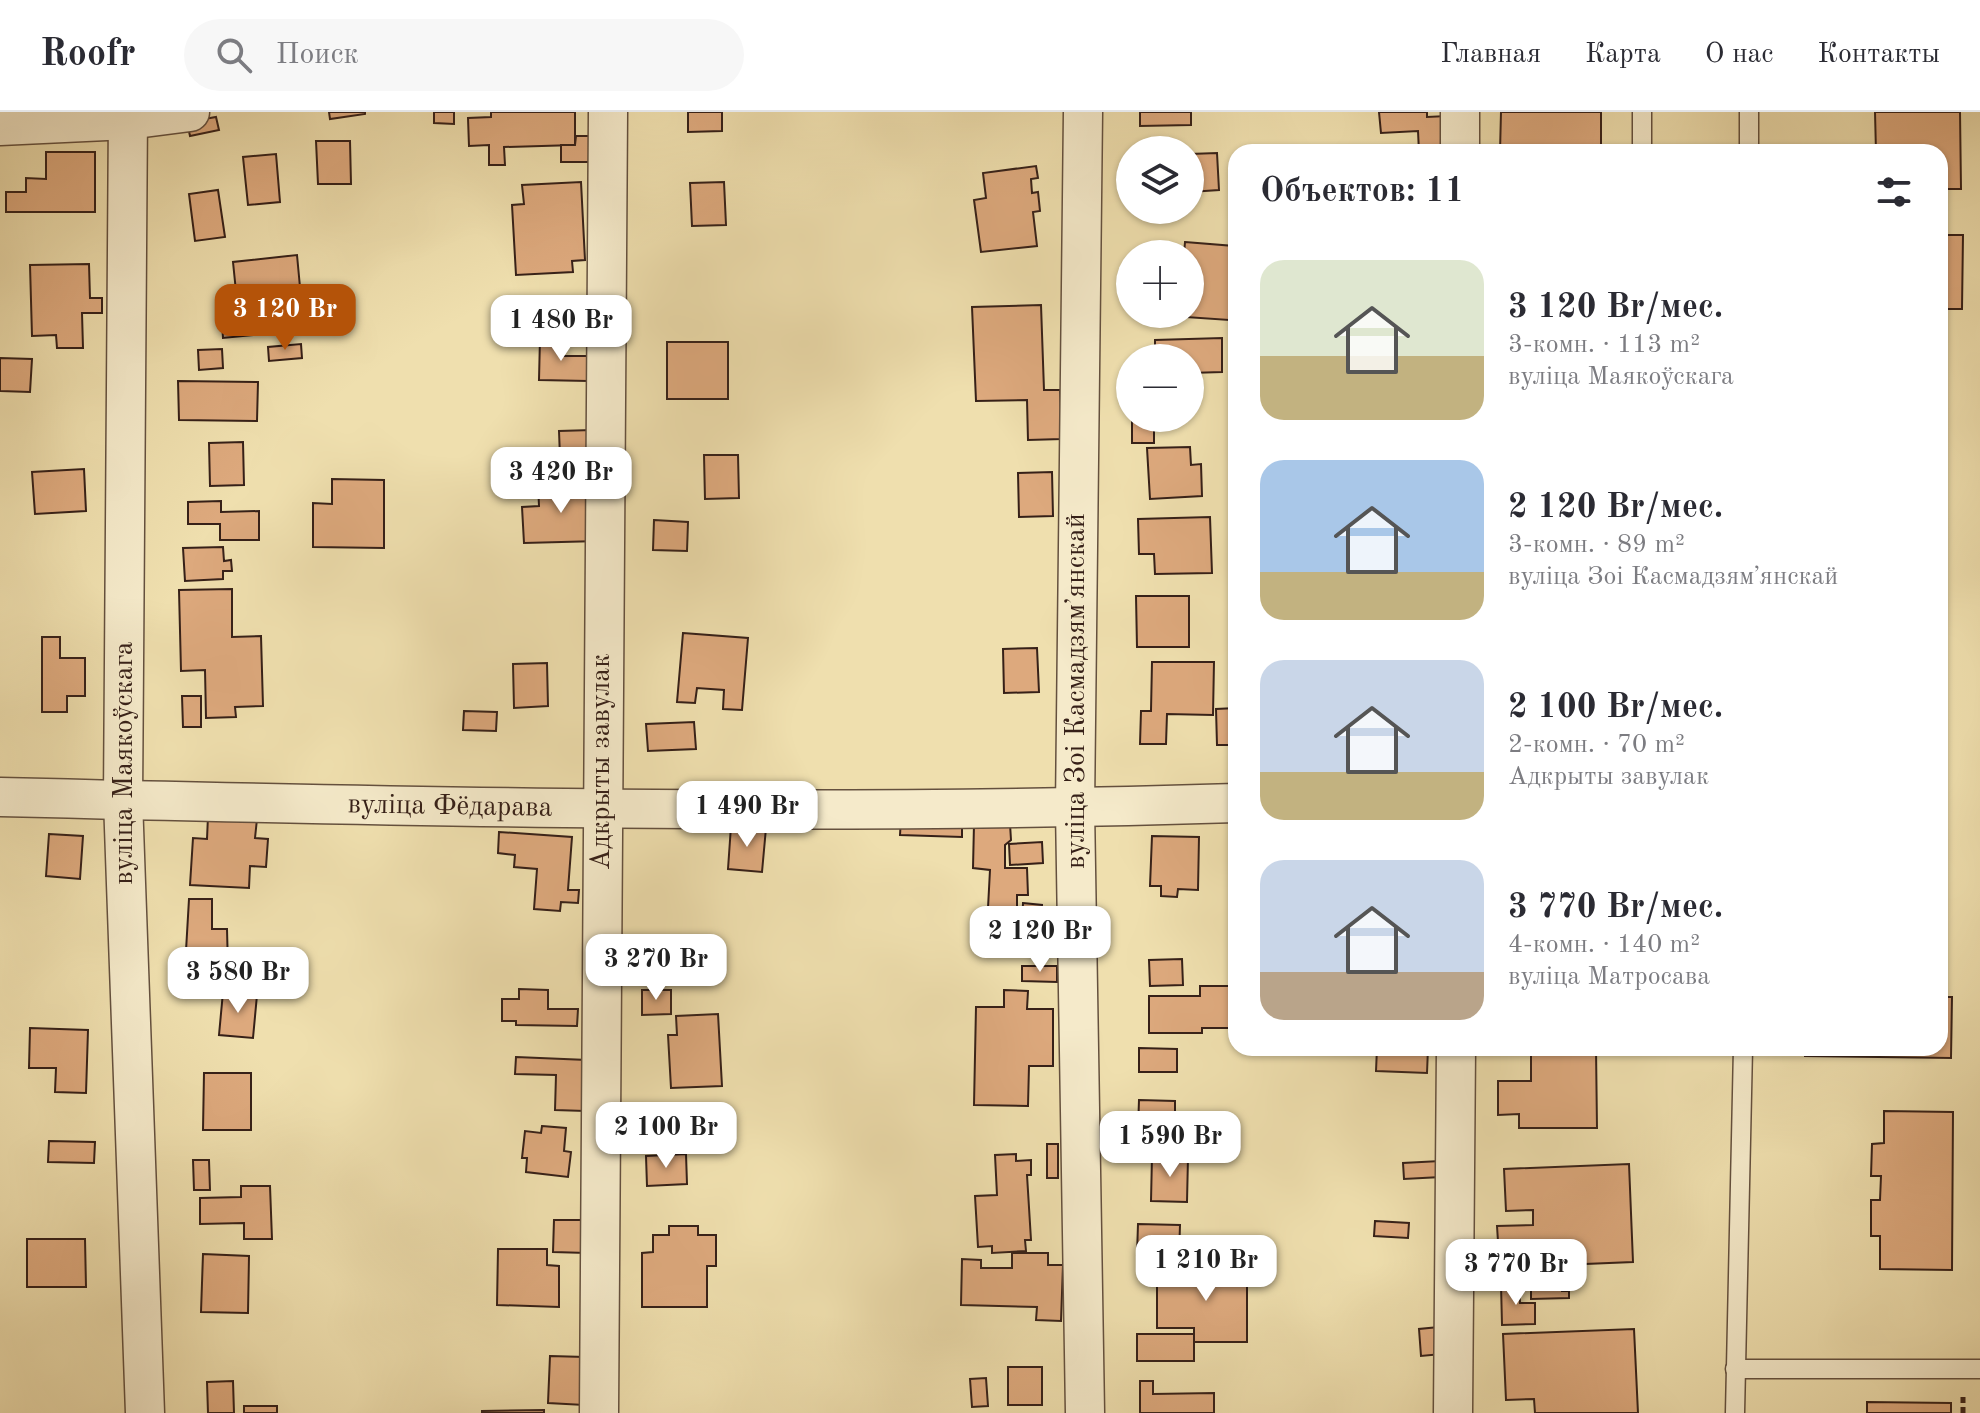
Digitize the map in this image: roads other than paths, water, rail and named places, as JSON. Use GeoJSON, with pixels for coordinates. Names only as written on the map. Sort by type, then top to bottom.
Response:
{"type":"FeatureCollection","features":[{"type":"Feature","properties":{"kind":"street"},"geometry":{"type":"LineString","coordinates":[[5,121],[190,112]]}},
{"type":"Feature","properties":{"kind":"street","name":"Адкрыты завулак"},"geometry":{"type":"LineString","coordinates":[[599,1413],[608,112]]}},
{"type":"Feature","properties":{"kind":"street","name":"вуліца Зоі Касмадзямʼянскай"},"geometry":{"type":"LineString","coordinates":[[1083,112],[1075,808],[1085,1413]]}},
{"type":"Feature","properties":{"kind":"street"},"geometry":{"type":"LineString","coordinates":[[1460,112],[1460,144]]}},
{"type":"Feature","properties":{"kind":"street","name":"вуліца Маякоўскага"},"geometry":{"type":"LineString","coordinates":[[128,116],[123,800],[145,1413]]}},
{"type":"Feature","properties":{"kind":"street","name":"вуліца Фёдарава"},"geometry":{"type":"LineString","coordinates":[[0,797],[602,810],[1075,808],[1228,803]]}},
{"type":"Feature","properties":{"kind":"street"},"geometry":{"type":"LineString","coordinates":[[1453,1413],[1456,1056]]}},
{"type":"Feature","properties":{"kind":"lane"},"geometry":{"type":"LineString","coordinates":[[1642,112],[1642,144]]}},
{"type":"Feature","properties":{"kind":"lane"},"geometry":{"type":"LineString","coordinates":[[1749,112],[1749,144]]}},
{"type":"Feature","properties":{"kind":"lane"},"geometry":{"type":"LineString","coordinates":[[1735,1413],[1743,1056]]}},
{"type":"Feature","properties":{"kind":"lane"},"geometry":{"type":"LineString","coordinates":[[1735,1369],[1980,1369]]}}]}
